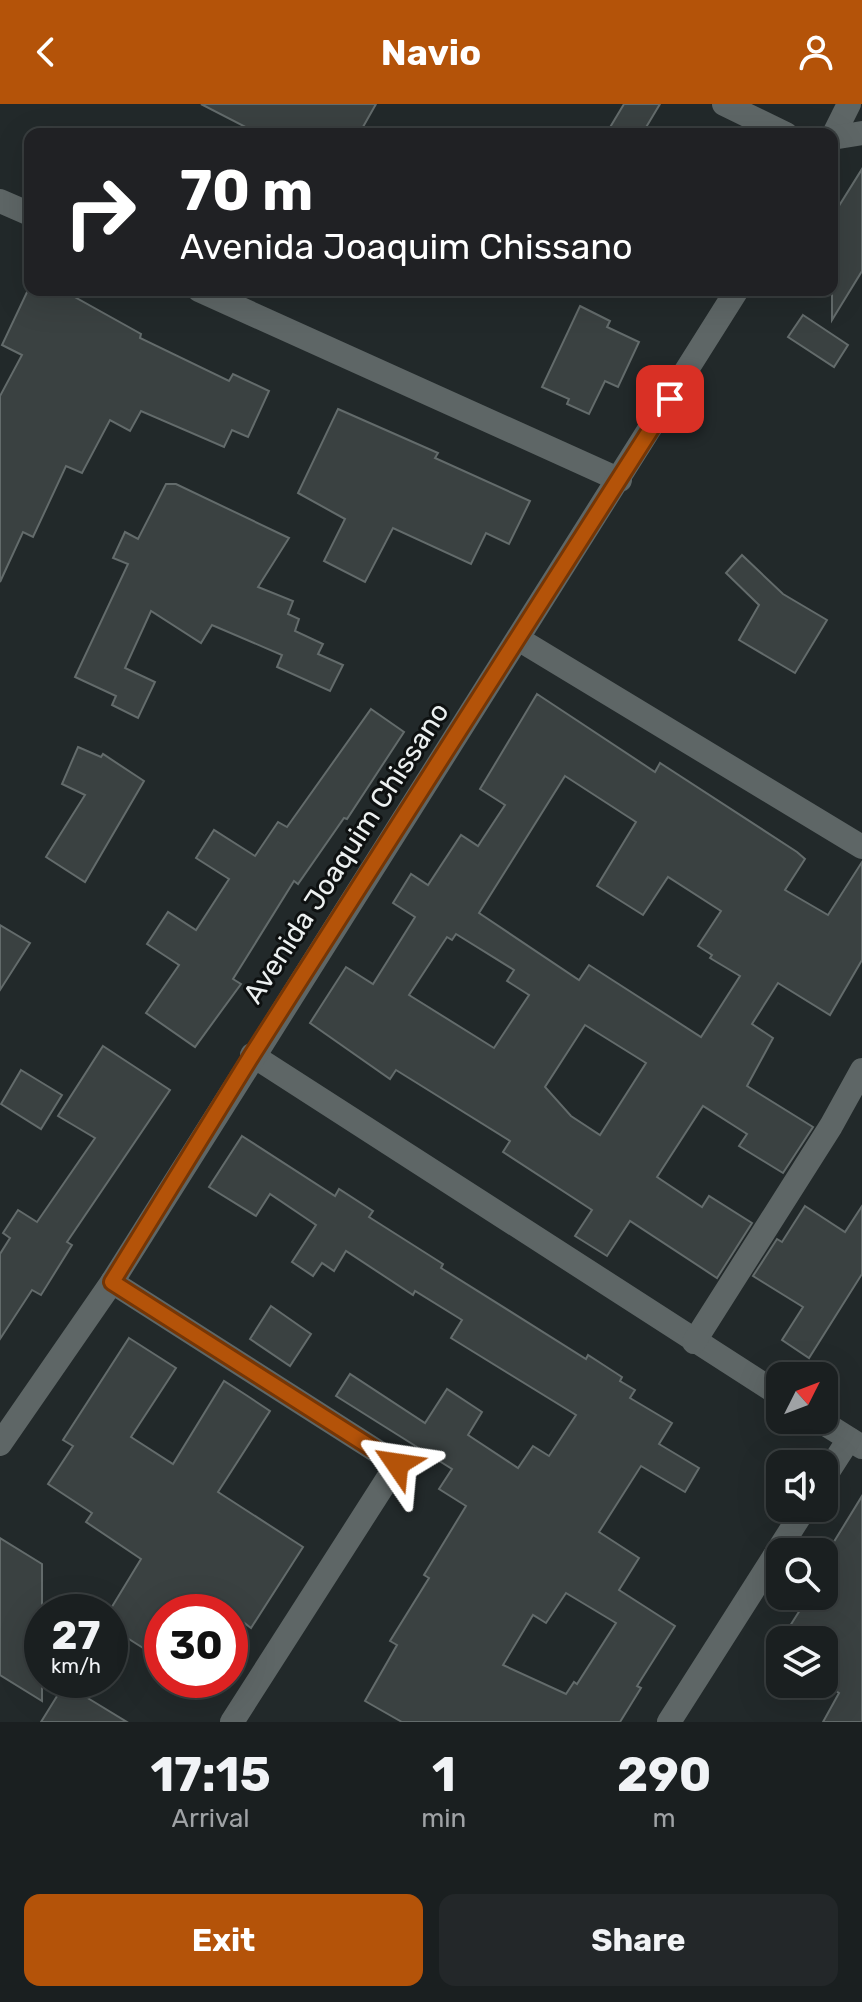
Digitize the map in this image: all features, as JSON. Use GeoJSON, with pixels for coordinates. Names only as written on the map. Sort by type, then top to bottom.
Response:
{"type":"FeatureCollection","features":[{"type":"Feature","properties":{"kind":"street"},"geometry":{"type":"LineString","coordinates":[[724,104],[774,128]]}},
{"type":"Feature","properties":{"kind":"street"},"geometry":{"type":"LineString","coordinates":[[837,128],[849,104]]}},
{"type":"Feature","properties":{"kind":"street"},"geometry":{"type":"LineString","coordinates":[[838,137],[862,133]]}},
{"type":"Feature","properties":{"kind":"street"},"geometry":{"type":"LineString","coordinates":[[0,201],[24,211]]}},
{"type":"Feature","properties":{"kind":"street"},"geometry":{"type":"LineString","coordinates":[[212,296],[620,480]]}},
{"type":"Feature","properties":{"kind":"street","name":"Avenida Joaquim Chissano"},"geometry":{"type":"LineString","coordinates":[[0,1444],[8,1417],[112,1282],[252,1055],[520,640],[733,296]]}},
{"type":"Feature","properties":{"kind":"street"},"geometry":{"type":"LineString","coordinates":[[520,640],[862,847]]}},
{"type":"Feature","properties":{"kind":"street"},"geometry":{"type":"LineString","coordinates":[[252,1055],[766,1386]]}},
{"type":"Feature","properties":{"kind":"street"},"geometry":{"type":"LineString","coordinates":[[694,1342],[831,1126],[862,1070]]}},
{"type":"Feature","properties":{"kind":"street"},"geometry":{"type":"LineString","coordinates":[[112,1282],[397,1464],[232,1722]]}},
{"type":"Feature","properties":{"kind":"street"},"geometry":{"type":"LineString","coordinates":[[838,1432],[855,1443],[838,1462]]}},
{"type":"Feature","properties":{"kind":"street"},"geometry":{"type":"LineString","coordinates":[[669,1722],[796,1522]]}},
{"type":"Feature","properties":{"kind":"building"},"geometry":{"type":"Polygon","coordinates":[[[201,104],[376,104],[362,128],[247,128],[201,104]]]}},
{"type":"Feature","properties":{"kind":"building"},"geometry":{"type":"Polygon","coordinates":[[[624,104],[660,104],[646,128],[610,128],[624,104]]]}},
{"type":"Feature","properties":{"kind":"building"},"geometry":{"type":"Polygon","coordinates":[[[862,169],[862,271],[832,320],[832,296],[838,296],[838,207],[862,169]]]}},
{"type":"Feature","properties":{"kind":"building"},"geometry":{"type":"Polygon","coordinates":[[[25,296],[73,296],[141,334],[140,338],[229,381],[233,374],[269,391],[248,437],[232,430],[224,447],[141,411],[130,431],[110,420],[82,473],[66,466],[33,537],[23,532],[0,582],[0,396],[22,355],[2,345],[25,296]]]}},
{"type":"Feature","properties":{"kind":"building"},"geometry":{"type":"Polygon","coordinates":[[[580,306],[610,321],[607,327],[639,342],[618,387],[605,381],[589,414],[567,404],[569,399],[542,387],[580,306]]]}},
{"type":"Feature","properties":{"kind":"building"},"geometry":{"type":"Polygon","coordinates":[[[803,315],[848,345],[834,367],[788,337],[803,315]]]}},
{"type":"Feature","properties":{"kind":"building"},"geometry":{"type":"Polygon","coordinates":[[[338,409],[438,453],[435,458],[530,501],[509,544],[486,533],[471,564],[393,528],[365,582],[324,561],[345,519],[298,493],[338,409]]]}},
{"type":"Feature","properties":{"kind":"building"},"geometry":{"type":"Polygon","coordinates":[[[166,484],[176,484],[289,538],[258,587],[293,601],[288,614],[299,619],[295,631],[323,644],[318,654],[343,665],[330,691],[277,667],[282,655],[212,625],[201,643],[151,611],[125,668],[155,682],[138,718],[112,705],[116,696],[75,677],[128,564],[113,558],[125,532],[138,539],[166,484]]]}},
{"type":"Feature","properties":{"kind":"building"},"geometry":{"type":"Polygon","coordinates":[[[742,555],[783,594],[827,620],[795,673],[739,640],[759,605],[726,573],[742,555]]]}},
{"type":"Feature","properties":{"kind":"building"},"geometry":{"type":"Polygon","coordinates":[[[537,694],[655,772],[660,763],[797,852],[805,859],[785,890],[828,915],[862,862],[862,960],[830,1015],[778,983],[752,1024],[773,1038],[747,1086],[813,1127],[783,1173],[739,1146],[747,1134],[703,1106],[657,1177],[702,1207],[709,1196],[752,1223],[717,1278],[630,1221],[607,1256],[575,1236],[592,1210],[503,1152],[510,1141],[396,1070],[390,1079],[310,1023],[346,967],[373,984],[415,917],[393,903],[411,874],[428,885],[461,835],[478,846],[505,805],[480,789],[537,694]],[[565,776],[479,913],[579,980],[589,965],[701,1037],[740,976],[710,958],[712,955],[698,946],[721,911],[668,877],[643,915],[597,886],[636,822],[565,776]],[[456,934],[452,940],[447,937],[409,995],[494,1048],[529,995],[507,981],[514,970],[456,934]],[[585,1025],[545,1087],[571,1116],[600,1135],[646,1063],[585,1025]]]}},
{"type":"Feature","properties":{"kind":"building"},"geometry":{"type":"Polygon","coordinates":[[[371,709],[404,732],[347,819],[344,818],[298,884],[294,881],[233,979],[241,984],[195,1047],[146,1013],[179,965],[147,944],[168,912],[196,930],[229,879],[196,858],[214,830],[255,856],[278,822],[287,827],[371,709]]]}},
{"type":"Feature","properties":{"kind":"building"},"geometry":{"type":"Polygon","coordinates":[[[78,747],[101,757],[103,754],[144,781],[85,882],[46,857],[85,795],[62,784],[78,747]]]}},
{"type":"Feature","properties":{"kind":"building"},"geometry":{"type":"Polygon","coordinates":[[[0,925],[30,943],[0,990],[0,925]]]}},
{"type":"Feature","properties":{"kind":"building"},"geometry":{"type":"Polygon","coordinates":[[[103,1046],[170,1090],[67,1242],[72,1245],[41,1295],[32,1290],[0,1339],[0,1254],[10,1238],[3,1233],[18,1210],[37,1222],[95,1138],[58,1116],[103,1046]]]}},
{"type":"Feature","properties":{"kind":"building"},"geometry":{"type":"Polygon","coordinates":[[[21,1070],[62,1095],[41,1129],[1,1104],[21,1070]]]}},
{"type":"Feature","properties":{"kind":"building"},"geometry":{"type":"Polygon","coordinates":[[[242,1136],[335,1196],[339,1189],[373,1211],[369,1217],[443,1264],[441,1268],[586,1359],[588,1355],[622,1377],[620,1381],[635,1390],[630,1398],[672,1423],[659,1444],[699,1468],[685,1492],[641,1466],[599,1532],[639,1558],[619,1590],[675,1626],[637,1686],[641,1688],[620,1722],[402,1722],[365,1701],[397,1645],[390,1641],[429,1578],[424,1575],[466,1506],[439,1489],[452,1469],[336,1396],[350,1374],[425,1423],[447,1389],[482,1412],[468,1435],[518,1468],[533,1446],[549,1456],[576,1415],[451,1338],[462,1320],[415,1291],[413,1295],[346,1251],[334,1271],[322,1263],[313,1276],[292,1262],[316,1225],[270,1194],[256,1216],[209,1187],[242,1136]],[[566,1593],[546,1623],[533,1615],[503,1665],[566,1694],[574,1682],[577,1684],[616,1623],[566,1593]]]}},
{"type":"Feature","properties":{"kind":"building"},"geometry":{"type":"Polygon","coordinates":[[[805,1206],[845,1232],[862,1206],[862,1274],[809,1358],[782,1340],[803,1307],[753,1276],[777,1239],[782,1242],[805,1206]]]}},
{"type":"Feature","properties":{"kind":"building"},"geometry":{"type":"Polygon","coordinates":[[[271,1306],[311,1334],[290,1366],[250,1339],[271,1306]]]}},
{"type":"Feature","properties":{"kind":"building"},"geometry":{"type":"Polygon","coordinates":[[[129,1338],[176,1368],[131,1437],[173,1464],[224,1381],[270,1411],[218,1492],[303,1547],[251,1628],[248,1626],[248,1594],[144,1594],[144,1649],[128,1638],[128,1594],[120,1594],[141,1559],[86,1522],[92,1513],[48,1484],[73,1446],[63,1440],[129,1338]]]}},
{"type":"Feature","properties":{"kind":"building"},"geometry":{"type":"Polygon","coordinates":[[[862,1496],[862,1722],[823,1722],[839,1693],[838,1626],[790,1626],[800,1610],[838,1610],[836,1538],[862,1496]]]}},
{"type":"Feature","properties":{"kind":"building"},"geometry":{"type":"Polygon","coordinates":[[[0,1538],[42,1564],[42,1594],[24,1594],[24,1690],[0,1675],[0,1538]]]}},
{"type":"Feature","properties":{"kind":"building"},"geometry":{"type":"Polygon","coordinates":[[[56,1698],[88,1698],[127,1722],[41,1722],[56,1698]]]}},
{"type":"Feature","properties":{"kind":"route"},"geometry":{"type":"LineString","coordinates":[[397,1464],[112,1282],[252,1055],[520,640],[670,399]]}}]}
